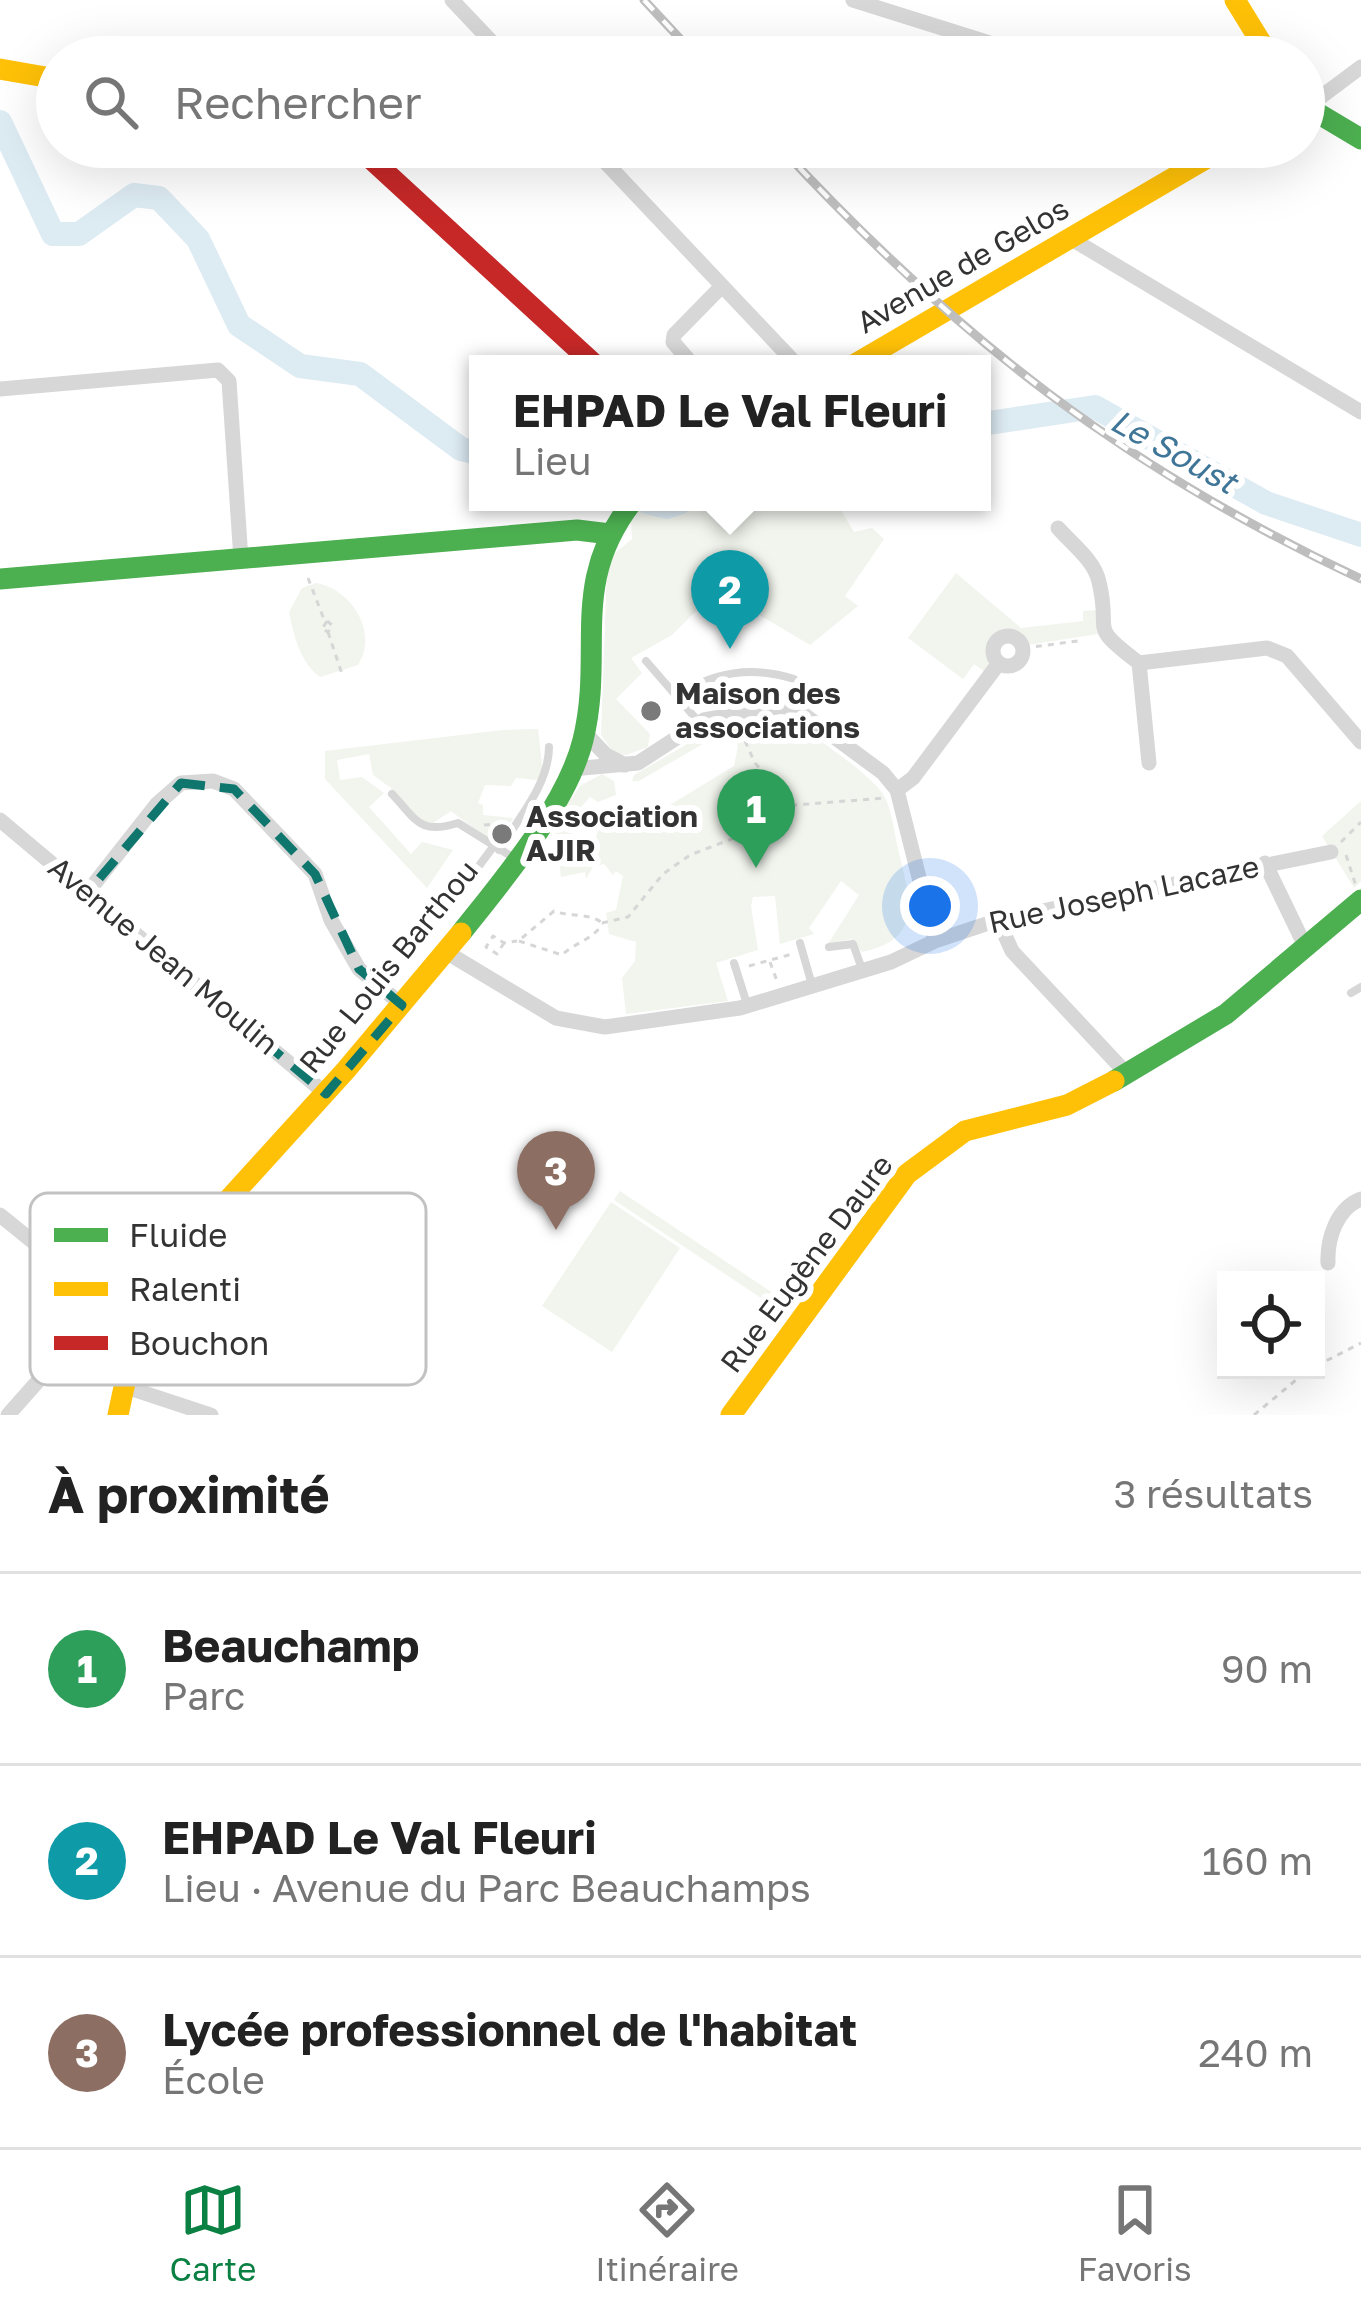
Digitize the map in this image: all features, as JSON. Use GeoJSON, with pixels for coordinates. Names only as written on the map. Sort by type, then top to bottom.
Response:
{"type":"FeatureCollection","features":[{"type":"Feature","properties":{"kind":"street"},"geometry":{"type":"LineString","coordinates":[[452,0],[486,36]]}},
{"type":"Feature","properties":{"kind":"street"},"geometry":{"type":"LineString","coordinates":[[853,0],[967,36]]}},
{"type":"Feature","properties":{"kind":"street"},"geometry":{"type":"LineString","coordinates":[[1235,0],[1257,36]]}},
{"type":"Feature","properties":{"kind":"street"},"geometry":{"type":"LineString","coordinates":[[1325,93],[1361,67]]}},
{"type":"Feature","properties":{"kind":"street"},"geometry":{"type":"LineString","coordinates":[[0,69],[36,76]]}},
{"type":"Feature","properties":{"kind":"street"},"geometry":{"type":"LineString","coordinates":[[1325,118],[1361,139]]}},
{"type":"Feature","properties":{"kind":"street"},"geometry":{"type":"LineString","coordinates":[[381,168],[585,355]]}},
{"type":"Feature","properties":{"kind":"street"},"geometry":{"type":"LineString","coordinates":[[611,168],[787,355]]}},
{"type":"Feature","properties":{"kind":"street","name":"Avenue de Gelos"},"geometry":{"type":"LineString","coordinates":[[870,355],[1190,168]]}},
{"type":"Feature","properties":{"kind":"street"},"geometry":{"type":"LineString","coordinates":[[1070,238],[1361,412]]}},
{"type":"Feature","properties":{"kind":"street"},"geometry":{"type":"LineString","coordinates":[[684,355],[673,342],[674,335],[722,286]]}},
{"type":"Feature","properties":{"kind":"street"},"geometry":{"type":"LineString","coordinates":[[0,389],[218,370],[225,374],[241,560]]}},
{"type":"Feature","properties":{"kind":"street"},"geometry":{"type":"LineString","coordinates":[[0,579],[577,530],[621,517]]}},
{"type":"Feature","properties":{"kind":"street","name":"Rue Louis Barthou"},"geometry":{"type":"LineString","coordinates":[[235,1193],[446,952],[503,852],[572,770],[586,733],[598,561],[621,517]]}},
{"type":"Feature","properties":{"kind":"street"},"geometry":{"type":"LineString","coordinates":[[1058,528],[1099,580],[1102,631],[1138,663],[1267,648],[1287,656],[1361,742]]}},
{"type":"Feature","properties":{"kind":"street"},"geometry":{"type":"LineString","coordinates":[[1010,635],[1019,640],[1024,648],[1021,660],[1010,666],[999,663],[993,655],[1000,638],[1010,635]]}},
{"type":"Feature","properties":{"kind":"street"},"geometry":{"type":"LineString","coordinates":[[897,790],[914,778],[999,663]]}},
{"type":"Feature","properties":{"kind":"street"},"geometry":{"type":"LineString","coordinates":[[1138,663],[1149,763]]}},
{"type":"Feature","properties":{"kind":"street"},"geometry":{"type":"LineString","coordinates":[[572,770],[651,758],[699,722],[782,706],[799,711],[883,773],[897,790],[935,941]]}},
{"type":"Feature","properties":{"kind":"street"},"geometry":{"type":"LineString","coordinates":[[586,733],[606,755],[626,765]]}},
{"type":"Feature","properties":{"kind":"street"},"geometry":{"type":"LineString","coordinates":[[87,893],[157,804],[182,783],[213,781],[234,789],[315,874],[331,920],[359,969],[402,1005]]}},
{"type":"Feature","properties":{"kind":"street","name":"Avenue Jean Moulin"},"geometry":{"type":"LineString","coordinates":[[0,820],[326,1094]]}},
{"type":"Feature","properties":{"kind":"street","name":"Rue Joseph Lacaze"},"geometry":{"type":"LineString","coordinates":[[446,952],[528,1004],[580,1025],[605,1027],[748,1006],[998,920],[1336,846]]}},
{"type":"Feature","properties":{"kind":"street"},"geometry":{"type":"LineString","coordinates":[[1265,863],[1306,948]]}},
{"type":"Feature","properties":{"kind":"street","name":"Rue Eugène Daure"},"geometry":{"type":"LineString","coordinates":[[731,1415],[907,1174],[965,1131],[1067,1106],[1127,1074],[1226,1014],[1361,900]]}},
{"type":"Feature","properties":{"kind":"street"},"geometry":{"type":"LineString","coordinates":[[998,920],[1012,951],[1127,1074]]}},
{"type":"Feature","properties":{"kind":"street"},"geometry":{"type":"LineString","coordinates":[[1328,1263],[1327,1243],[1346,1206],[1361,1199]]}},
{"type":"Feature","properties":{"kind":"street"},"geometry":{"type":"LineString","coordinates":[[0,1215],[30,1240]]}},
{"type":"Feature","properties":{"kind":"street"},"geometry":{"type":"LineString","coordinates":[[8,1415],[34,1385]]}},
{"type":"Feature","properties":{"kind":"street","name":"Rue Louis Barthou"},"geometry":{"type":"LineString","coordinates":[[118,1415],[134,1385]]}},
{"type":"Feature","properties":{"kind":"street"},"geometry":{"type":"LineString","coordinates":[[134,1390],[211,1415]]}},
{"type":"Feature","properties":{"kind":"lane"},"geometry":{"type":"LineString","coordinates":[[646,661],[699,722]]}},
{"type":"Feature","properties":{"kind":"lane"},"geometry":{"type":"LineString","coordinates":[[677,697],[695,683],[730,672],[794,679]]}},
{"type":"Feature","properties":{"kind":"lane"},"geometry":{"type":"LineString","coordinates":[[459,893],[503,852],[543,779],[549,748]]}},
{"type":"Feature","properties":{"kind":"lane"},"geometry":{"type":"LineString","coordinates":[[392,794],[424,828],[458,823],[503,852]]}},
{"type":"Feature","properties":{"kind":"lane"},"geometry":{"type":"LineString","coordinates":[[829,947],[853,944],[862,970]]}},
{"type":"Feature","properties":{"kind":"lane"},"geometry":{"type":"LineString","coordinates":[[801,947],[812,986]]}},
{"type":"Feature","properties":{"kind":"lane"},"geometry":{"type":"LineString","coordinates":[[735,967],[748,1006]]}},
{"type":"Feature","properties":{"kind":"lane"},"geometry":{"type":"LineString","coordinates":[[1351,993],[1361,987]]}},
{"type":"Feature","properties":{"kind":"path"},"geometry":{"type":"LineString","coordinates":[[308,578],[325,622],[322,629],[328,632],[343,677]]}},
{"type":"Feature","properties":{"kind":"path"},"geometry":{"type":"LineString","coordinates":[[1024,648],[1078,641]]}},
{"type":"Feature","properties":{"kind":"path"},"geometry":{"type":"LineString","coordinates":[[735,713],[755,763],[795,805]]}},
{"type":"Feature","properties":{"kind":"path"},"geometry":{"type":"LineString","coordinates":[[504,943],[516,941],[562,955],[575,942],[596,934],[602,923],[628,917],[663,874],[690,855],[742,835],[795,805],[873,800],[897,790]]}},
{"type":"Feature","properties":{"kind":"path"},"geometry":{"type":"LineString","coordinates":[[465,828],[517,821]]}},
{"type":"Feature","properties":{"kind":"path"},"geometry":{"type":"LineString","coordinates":[[1361,822],[1336,846],[1361,900]]}},
{"type":"Feature","properties":{"kind":"path"},"geometry":{"type":"LineString","coordinates":[[516,941],[554,911],[569,917],[593,916],[602,923]]}},
{"type":"Feature","properties":{"kind":"path"},"geometry":{"type":"LineString","coordinates":[[735,967],[801,947]]}},
{"type":"Feature","properties":{"kind":"path"},"geometry":{"type":"LineString","coordinates":[[770,960],[782,996]]}},
{"type":"Feature","properties":{"kind":"path"},"geometry":{"type":"LineString","coordinates":[[1325,1361],[1361,1343]]}},
{"type":"Feature","properties":{"kind":"path"},"geometry":{"type":"LineString","coordinates":[[1254,1415],[1297,1379]]}},
{"type":"Feature","properties":{"kind":"path"},"geometry":{"type":"LineString","coordinates":[[134,1390],[138,1385]]}},
{"type":"Feature","properties":{"kind":"highlighted area"},"geometry":{"type":"Polygon","coordinates":[[[181,783],[234,789],[315,874],[359,969],[402,1005],[326,1094],[87,893],[181,783]]]}},
{"type":"Feature","properties":{"kind":"shaded area"},"geometry":{"type":"Polygon","coordinates":[[[639,511],[841,511],[854,532],[872,528],[884,539],[845,596],[858,606],[810,645],[739,603],[701,606],[672,635],[631,658],[642,673],[616,699],[650,734],[648,747],[626,755],[614,753],[601,735],[607,571],[615,553],[632,539],[631,522],[639,511]]]}},
{"type":"Feature","properties":{"kind":"shaded area"},"geometry":{"type":"Polygon","coordinates":[[[956,573],[1021,628],[1083,621],[1083,611],[1097,610],[1098,634],[1028,645],[1013,632],[999,632],[988,642],[991,664],[985,672],[974,664],[963,679],[908,638],[956,573]]]}},
{"type":"Feature","properties":{"kind":"shaded area"},"geometry":{"type":"Polygon","coordinates":[[[316,583],[350,603],[365,639],[358,665],[320,677],[303,656],[289,612],[302,588],[316,583]]]}},
{"type":"Feature","properties":{"kind":"shaded area"},"geometry":{"type":"Polygon","coordinates":[[[785,721],[837,753],[883,794],[906,883],[904,926],[882,946],[862,952],[851,939],[828,944],[859,895],[841,881],[809,928],[814,934],[780,944],[775,896],[753,897],[758,950],[716,963],[728,1001],[626,1014],[622,978],[635,961],[636,942],[609,934],[606,913],[616,910],[623,876],[616,871],[613,875],[604,864],[593,867],[586,879],[585,872],[561,877],[554,824],[580,786],[602,774],[614,781],[616,795],[598,802],[590,797],[573,816],[572,845],[582,857],[595,845],[600,826],[610,814],[622,807],[640,818],[650,817],[734,766],[738,746],[731,736],[720,734],[639,781],[632,781],[634,775],[708,732],[785,721]]]}},
{"type":"Feature","properties":{"kind":"shaded area"},"geometry":{"type":"Polygon","coordinates":[[[538,729],[543,773],[537,780],[516,778],[511,786],[485,785],[478,803],[483,805],[483,815],[513,818],[501,841],[491,841],[451,811],[433,823],[422,822],[373,775],[369,754],[337,760],[340,780],[362,777],[384,793],[369,807],[411,854],[422,842],[453,850],[427,888],[325,779],[325,751],[538,729]]]}},
{"type":"Feature","properties":{"kind":"shaded area"},"geometry":{"type":"Polygon","coordinates":[[[1361,801],[1361,881],[1354,888],[1322,836],[1361,801]]]}},
{"type":"Feature","properties":{"kind":"shaded area"},"geometry":{"type":"Polygon","coordinates":[[[620,1191],[785,1301],[779,1310],[614,1200],[620,1191]]]}},
{"type":"Feature","properties":{"kind":"shaded area"},"geometry":{"type":"Polygon","coordinates":[[[611,1202],[680,1248],[612,1352],[542,1306],[611,1202]]]}},
{"type":"Feature","properties":{"kind":"waterway","name":"Le Soust"},"geometry":{"type":"LineString","coordinates":[[0,122],[53,234],[79,234],[134,195],[159,198],[198,239],[239,325],[300,366],[360,374],[469,451]]}},
{"type":"Feature","properties":{"kind":"waterway","name":"Le Soust"},"geometry":{"type":"LineString","coordinates":[[991,423],[1095,407],[1266,503],[1361,535]]}},
{"type":"Feature","properties":{"kind":"railway"},"geometry":{"type":"LineString","coordinates":[[644,0],[677,36]]}},
{"type":"Feature","properties":{"kind":"railway"},"geometry":{"type":"LineString","coordinates":[[800,168],[912,279],[1048,393],[1195,492],[1361,579]]}},
{"type":"Feature","properties":{"kind":"traffic: fast"},"geometry":{"type":"LineString","coordinates":[[1325,118],[1361,139]]}},
{"type":"Feature","properties":{"kind":"traffic: fast"},"geometry":{"type":"LineString","coordinates":[[461,933],[532,841],[575,765],[589,707],[594,590],[612,532],[626,511]]}},
{"type":"Feature","properties":{"kind":"traffic: fast"},"geometry":{"type":"LineString","coordinates":[[0,579],[577,530],[610,534]]}},
{"type":"Feature","properties":{"kind":"traffic: fast"},"geometry":{"type":"LineString","coordinates":[[1114,1081],[1226,1014],[1361,900]]}},
{"type":"Feature","properties":{"kind":"traffic: slow"},"geometry":{"type":"LineString","coordinates":[[1235,0],[1257,36]]}},
{"type":"Feature","properties":{"kind":"traffic: slow"},"geometry":{"type":"LineString","coordinates":[[0,69],[36,75]]}},
{"type":"Feature","properties":{"kind":"traffic: slow"},"geometry":{"type":"LineString","coordinates":[[870,355],[1190,168]]}},
{"type":"Feature","properties":{"kind":"traffic: slow"},"geometry":{"type":"LineString","coordinates":[[234,1193],[461,933]]}},
{"type":"Feature","properties":{"kind":"traffic: slow"},"geometry":{"type":"LineString","coordinates":[[731,1415],[907,1174],[965,1131],[1067,1105],[1114,1081]]}},
{"type":"Feature","properties":{"kind":"traffic: slow"},"geometry":{"type":"LineString","coordinates":[[118,1415],[124,1385]]}},
{"type":"Feature","properties":{"kind":"traffic: jam"},"geometry":{"type":"LineString","coordinates":[[381,168],[584,355]]}},
{"type":"Feature","properties":{"kind":"place","name":"EHPAD Le Val Fleuri"},"geometry":{"type":"Point","coordinates":[730,649]}},
{"type":"Feature","properties":{"kind":"place","name":"Maison des associations"},"geometry":{"type":"Point","coordinates":[651,711]}},
{"type":"Feature","properties":{"kind":"place","name":"Association AJIR"},"geometry":{"type":"Point","coordinates":[502,834]}},
{"type":"Feature","properties":{"kind":"place","name":"Beauchamp"},"geometry":{"type":"Point","coordinates":[756,868]}},
{"type":"Feature","properties":{"kind":"place","name":"Lycée professionnel de l'habitat"},"geometry":{"type":"Point","coordinates":[556,1230]}}]}
